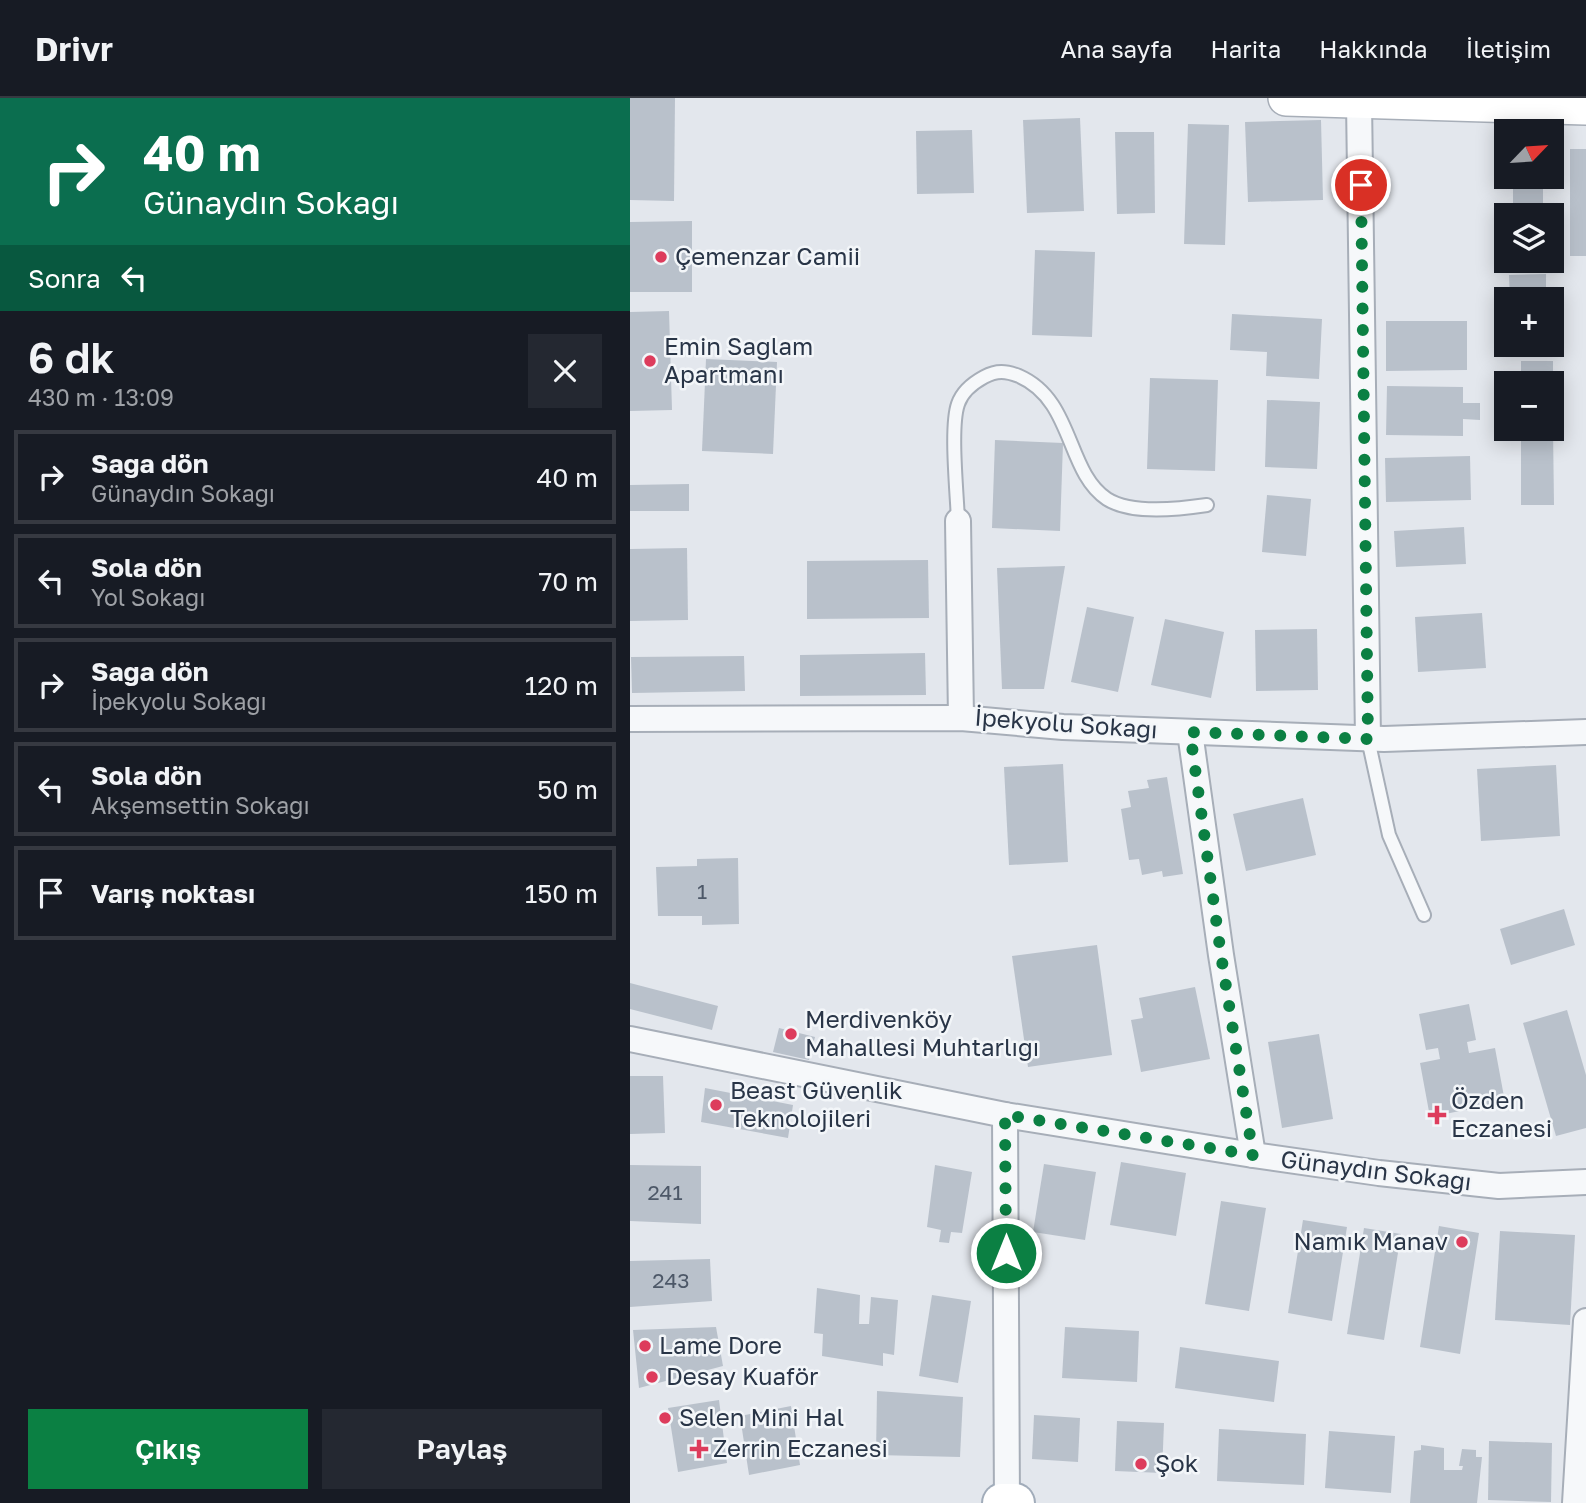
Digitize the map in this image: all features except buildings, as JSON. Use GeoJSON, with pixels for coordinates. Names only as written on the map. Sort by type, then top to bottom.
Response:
{"type":"FeatureCollection","features":[{"type":"Feature","properties":{"kind":"main road"},"geometry":{"type":"LineString","coordinates":[[1006,1503],[1014,1503]]}},
{"type":"Feature","properties":{"kind":"street"},"geometry":{"type":"LineString","coordinates":[[1286,98],[1586,107]]}},
{"type":"Feature","properties":{"kind":"street"},"geometry":{"type":"LineString","coordinates":[[1359,102],[1368,739]]}},
{"type":"Feature","properties":{"kind":"street"},"geometry":{"type":"LineString","coordinates":[[958,521],[961,718]]}},
{"type":"Feature","properties":{"kind":"street","name":"İpekyolu Sokağı"},"geometry":{"type":"LineString","coordinates":[[630,719],[961,718],[1063,727],[1368,739],[1586,732]]}},
{"type":"Feature","properties":{"kind":"street"},"geometry":{"type":"LineString","coordinates":[[1190,732],[1221,955],[1253,1155]]}},
{"type":"Feature","properties":{"kind":"street","name":"Günaydın Sokağı"},"geometry":{"type":"LineString","coordinates":[[630,1039],[1005,1115],[1379,1174],[1499,1186],[1586,1182]]}},
{"type":"Feature","properties":{"kind":"street"},"geometry":{"type":"LineString","coordinates":[[1005,1115],[1006,1503]]}},
{"type":"Feature","properties":{"kind":"street"},"geometry":{"type":"LineString","coordinates":[[1575,1503],[1586,1321]]}},
{"type":"Feature","properties":{"kind":"lane"},"geometry":{"type":"LineString","coordinates":[[958,521],[954,421],[959,401],[974,382],[1005,371],[1027,380],[1042,392],[1065,425],[1092,484],[1108,500],[1135,508],[1179,509],[1207,505]]}},
{"type":"Feature","properties":{"kind":"lane"},"geometry":{"type":"LineString","coordinates":[[1368,739],[1389,835],[1424,915]]}},
{"type":"Feature","properties":{"kind":"place","name":"Çemenzar Camii"},"geometry":{"type":"Point","coordinates":[661,257]}},
{"type":"Feature","properties":{"kind":"place","name":"Emin Sağlam Apartmanı"},"geometry":{"type":"Point","coordinates":[650,361]}},
{"type":"Feature","properties":{"kind":"place","name":"Merdivenköy Mahallesi Muhtarlığı"},"geometry":{"type":"Point","coordinates":[791,1034]}},
{"type":"Feature","properties":{"kind":"place","name":"Beast Güvenlik Teknolojileri"},"geometry":{"type":"Point","coordinates":[716,1105]}},
{"type":"Feature","properties":{"kind":"place","name":"Özden Eczanesi"},"geometry":{"type":"Point","coordinates":[1437,1115]}},
{"type":"Feature","properties":{"kind":"place","name":"Namık Manav"},"geometry":{"type":"Point","coordinates":[1462,1242]}},
{"type":"Feature","properties":{"kind":"place","name":"Lame Dore"},"geometry":{"type":"Point","coordinates":[645,1346]}},
{"type":"Feature","properties":{"kind":"place","name":"Desay Kuaför"},"geometry":{"type":"Point","coordinates":[652,1377]}},
{"type":"Feature","properties":{"kind":"place","name":"Selen Mini Hal"},"geometry":{"type":"Point","coordinates":[665,1418]}},
{"type":"Feature","properties":{"kind":"place","name":"Zerrin Eczanesi"},"geometry":{"type":"Point","coordinates":[699,1449]}},
{"type":"Feature","properties":{"kind":"place","name":"Şok"},"geometry":{"type":"Point","coordinates":[1141,1464]}},
{"type":"Feature","properties":{"kind":"route"},"geometry":{"type":"LineString","coordinates":[[1006,1253],[1005,1115],[1253,1155],[1221,955],[1190,732],[1368,739],[1361,185]]}}]}
